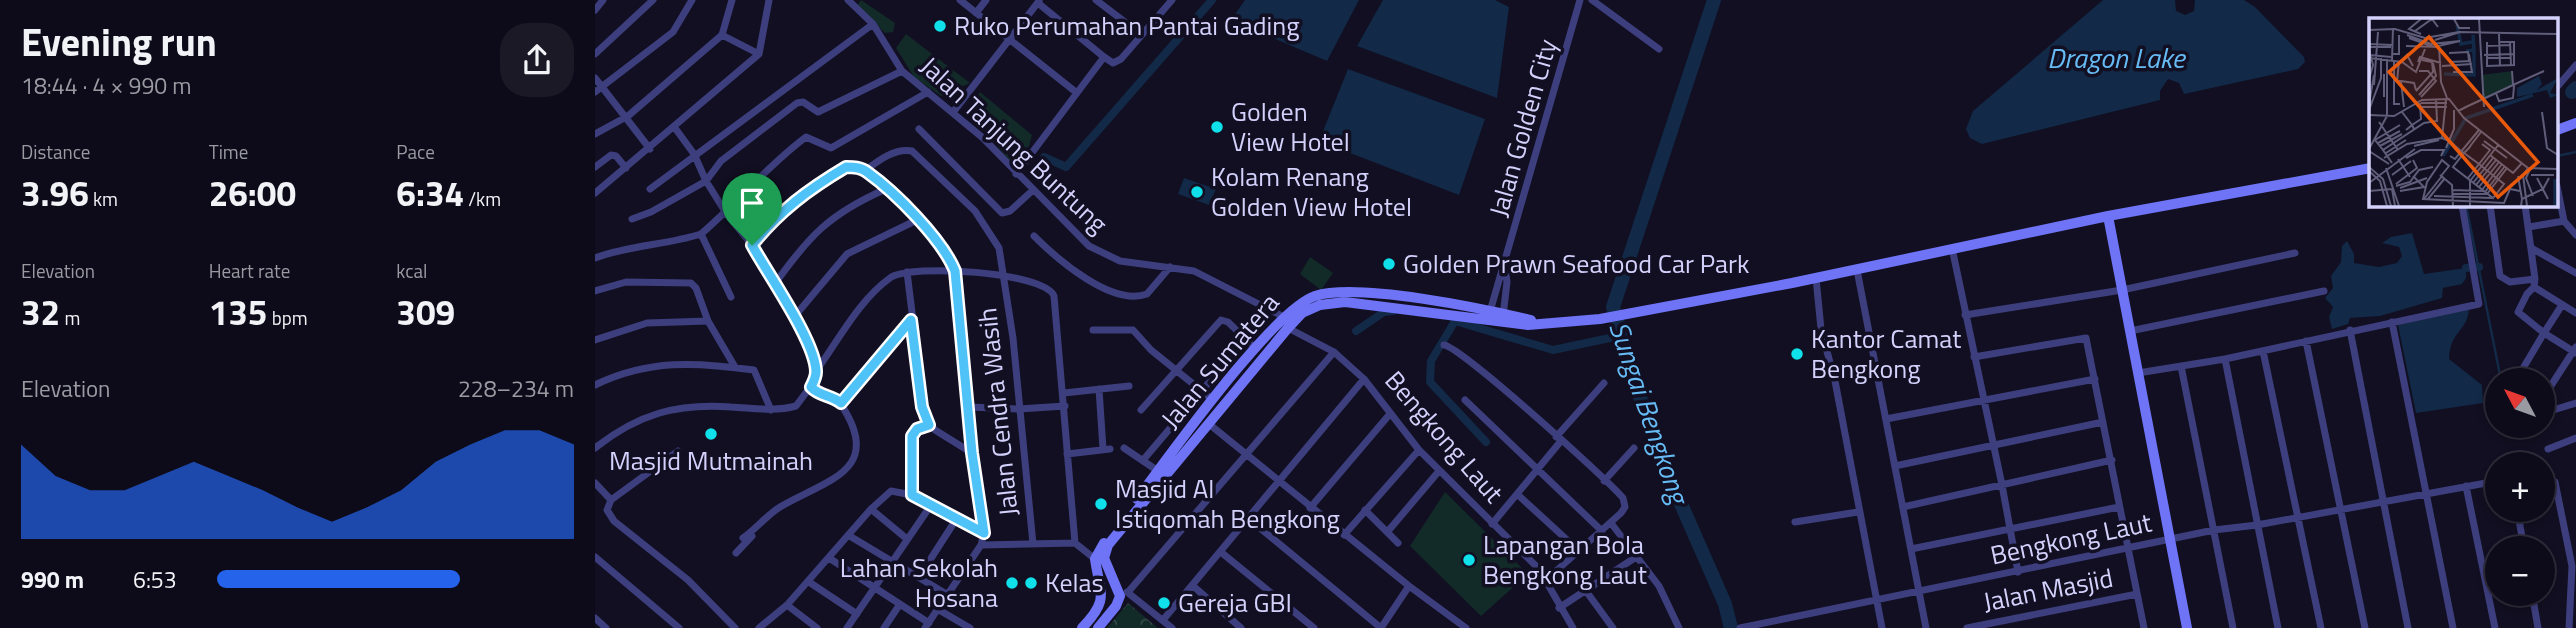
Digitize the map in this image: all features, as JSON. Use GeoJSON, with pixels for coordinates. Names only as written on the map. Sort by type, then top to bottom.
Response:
{"type":"FeatureCollection","features":[{"type":"Feature","properties":{"kind":"main road"},"geometry":{"type":"LineString","coordinates":[[2559,129],[2576,123]]}},
{"type":"Feature","properties":{"kind":"main road","name":"Jalan Sumatera"},"geometry":{"type":"LineString","coordinates":[[1124,594],[1104,552],[1213,400],[1284,317],[1296,306],[1317,295],[1347,292],[1551,325],[1643,311],[1857,270],[2108,216],[2369,169]]}},
{"type":"Feature","properties":{"kind":"main road"},"geometry":{"type":"LineString","coordinates":[[2108,216],[2187,628]]}},
{"type":"Feature","properties":{"kind":"main road","name":"Jalan Sumatera"},"geometry":{"type":"LineString","coordinates":[[1095,559],[1097,553],[1162,473],[1209,424],[1288,328],[1311,307],[1345,302],[1489,315]]}},
{"type":"Feature","properties":{"kind":"main road"},"geometry":{"type":"LineString","coordinates":[[1082,628],[1103,600],[1103,589],[1095,559]]}},
{"type":"Feature","properties":{"kind":"main road"},"geometry":{"type":"LineString","coordinates":[[1098,628],[1124,594]]}},
{"type":"Feature","properties":{"kind":"street"},"geometry":{"type":"LineString","coordinates":[[595,10],[603,0]]}},
{"type":"Feature","properties":{"kind":"street"},"geometry":{"type":"LineString","coordinates":[[595,54],[653,0]]}},
{"type":"Feature","properties":{"kind":"street"},"geometry":{"type":"LineString","coordinates":[[599,90],[673,32],[692,0]]}},
{"type":"Feature","properties":{"kind":"street"},"geometry":{"type":"LineString","coordinates":[[595,134],[628,116],[722,35],[732,0]]}},
{"type":"Feature","properties":{"kind":"street"},"geometry":{"type":"LineString","coordinates":[[595,193],[675,128],[759,54],[769,0]]}},
{"type":"Feature","properties":{"kind":"street","name":"Jalan Tanjung Buntung"},"geometry":{"type":"LineString","coordinates":[[848,0],[873,24],[902,71],[954,111],[1089,246],[1105,256],[1194,271],[1284,317]]}},
{"type":"Feature","properties":{"kind":"street"},"geometry":{"type":"LineString","coordinates":[[960,0],[1077,93]]}},
{"type":"Feature","properties":{"kind":"street"},"geometry":{"type":"LineString","coordinates":[[976,13],[986,0]]}},
{"type":"Feature","properties":{"kind":"street"},"geometry":{"type":"LineString","coordinates":[[1096,0],[1142,35]]}},
{"type":"Feature","properties":{"kind":"street","name":"Jalan Golden City"},"geometry":{"type":"LineString","coordinates":[[1489,315],[1496,283],[1504,268],[1580,0]]}},
{"type":"Feature","properties":{"kind":"street"},"geometry":{"type":"LineString","coordinates":[[1592,0],[1659,48]]}},
{"type":"Feature","properties":{"kind":"street"},"geometry":{"type":"LineString","coordinates":[[954,111],[1039,2],[1112,63],[1117,62],[1142,35],[1168,1]]}},
{"type":"Feature","properties":{"kind":"street"},"geometry":{"type":"LineString","coordinates":[[650,189],[873,24]]}},
{"type":"Feature","properties":{"kind":"street"},"geometry":{"type":"LineString","coordinates":[[722,35],[759,54]]}},
{"type":"Feature","properties":{"kind":"street"},"geometry":{"type":"LineString","coordinates":[[1016,174],[1104,57]]}},
{"type":"Feature","properties":{"kind":"street"},"geometry":{"type":"LineString","coordinates":[[2559,85],[2576,65]]}},
{"type":"Feature","properties":{"kind":"street"},"geometry":{"type":"LineString","coordinates":[[632,219],[651,212],[706,181],[721,161],[797,103],[803,102],[818,112],[902,71]]}},
{"type":"Feature","properties":{"kind":"street"},"geometry":{"type":"LineString","coordinates":[[595,78],[599,90],[628,116],[650,149]]}},
{"type":"Feature","properties":{"kind":"street"},"geometry":{"type":"LineString","coordinates":[[595,258],[619,249],[668,244],[701,234],[726,213],[754,181],[806,137],[831,148],[928,92]]}},
{"type":"Feature","properties":{"kind":"street"},"geometry":{"type":"LineString","coordinates":[[675,128],[694,154],[706,181],[726,213],[752,245],[795,317],[817,371]]}},
{"type":"Feature","properties":{"kind":"street"},"geometry":{"type":"LineString","coordinates":[[919,129],[1002,213],[1010,211],[1032,191]]}},
{"type":"Feature","properties":{"kind":"street","name":"Jalan Cendra Wasih"},"geometry":{"type":"LineString","coordinates":[[866,170],[890,155],[912,150],[984,223],[999,248],[1005,276],[1033,544]]}},
{"type":"Feature","properties":{"kind":"street"},"geometry":{"type":"LineString","coordinates":[[595,167],[611,155],[616,156],[626,168]]}},
{"type":"Feature","properties":{"kind":"street"},"geometry":{"type":"LineString","coordinates":[[752,245],[768,225],[807,189],[846,167],[866,170],[919,219],[949,254],[955,271],[970,407],[972,453],[984,533],[981,545],[927,626],[876,587],[829,558]]}},
{"type":"Feature","properties":{"kind":"street"},"geometry":{"type":"LineString","coordinates":[[774,285],[807,240],[834,216],[850,205],[885,189]]}},
{"type":"Feature","properties":{"kind":"street"},"geometry":{"type":"LineString","coordinates":[[2559,197],[2564,221],[2576,235]]}},
{"type":"Feature","properties":{"kind":"street"},"geometry":{"type":"LineString","coordinates":[[2138,373],[2225,359],[2480,304],[2462,206]]}},
{"type":"Feature","properties":{"kind":"street"},"geometry":{"type":"LineString","coordinates":[[2490,206],[2502,280],[2535,283],[2576,313]]}},
{"type":"Feature","properties":{"kind":"street"},"geometry":{"type":"LineString","coordinates":[[2525,206],[2533,249],[2535,283],[2518,312],[2544,333],[2575,350],[2555,380]]}},
{"type":"Feature","properties":{"kind":"street"},"geometry":{"type":"LineString","coordinates":[[795,317],[847,254],[919,219]]}},
{"type":"Feature","properties":{"kind":"street"},"geometry":{"type":"LineString","coordinates":[[2529,226],[2564,221]]}},
{"type":"Feature","properties":{"kind":"street"},"geometry":{"type":"LineString","coordinates":[[701,234],[731,297]]}},
{"type":"Feature","properties":{"kind":"street"},"geometry":{"type":"LineString","coordinates":[[1034,236],[1063,264],[1084,278],[1130,295],[1147,294],[1170,267]]}},
{"type":"Feature","properties":{"kind":"street"},"geometry":{"type":"LineString","coordinates":[[1952,248],[2018,572]]}},
{"type":"Feature","properties":{"kind":"street"},"geometry":{"type":"LineString","coordinates":[[2533,249],[2576,273]]}},
{"type":"Feature","properties":{"kind":"street"},"geometry":{"type":"LineString","coordinates":[[1965,315],[2122,290],[2295,253]]}},
{"type":"Feature","properties":{"kind":"street","name":"Jalan Golden City"},"geometry":{"type":"LineString","coordinates":[[1502,318],[1507,282],[1504,268]]}},
{"type":"Feature","properties":{"kind":"street"},"geometry":{"type":"LineString","coordinates":[[1857,270],[1926,628]]}},
{"type":"Feature","properties":{"kind":"street"},"geometry":{"type":"LineString","coordinates":[[595,448],[631,423],[671,408],[704,405],[771,410],[796,406],[864,304],[891,277],[907,272],[955,271],[1005,276],[1041,284],[1052,292],[1065,393],[1075,543]]}},
{"type":"Feature","properties":{"kind":"street"},"geometry":{"type":"LineString","coordinates":[[907,272],[922,407],[929,425],[972,453]]}},
{"type":"Feature","properties":{"kind":"street"},"geometry":{"type":"LineString","coordinates":[[1816,278],[1821,329],[1835,381],[1882,628]]}},
{"type":"Feature","properties":{"kind":"street"},"geometry":{"type":"LineString","coordinates":[[595,291],[627,282],[691,283],[696,288],[708,321],[735,367]]}},
{"type":"Feature","properties":{"kind":"street"},"geometry":{"type":"LineString","coordinates":[[2130,331],[2324,291]]}},
{"type":"Feature","properties":{"kind":"street"},"geometry":{"type":"LineString","coordinates":[[2522,368],[2562,305]]}},
{"type":"Feature","properties":{"kind":"street"},"geometry":{"type":"LineString","coordinates":[[841,403],[911,320]]}},
{"type":"Feature","properties":{"kind":"street"},"geometry":{"type":"LineString","coordinates":[[1141,410],[1221,320],[1228,322],[1256,349]]}},
{"type":"Feature","properties":{"kind":"street"},"geometry":{"type":"LineString","coordinates":[[595,340],[647,323],[708,321]]}},
{"type":"Feature","properties":{"kind":"street"},"geometry":{"type":"LineString","coordinates":[[2392,322],[2453,628]]}},
{"type":"Feature","properties":{"kind":"street","name":"Bengkong Laut"},"geometry":{"type":"LineString","coordinates":[[1288,328],[1334,352],[1364,379],[1389,415],[1419,450],[1539,569],[1559,608],[1573,628]]}},
{"type":"Feature","properties":{"kind":"street"},"geometry":{"type":"LineString","coordinates":[[1093,330],[1133,330],[1151,350],[1213,400]]}},
{"type":"Feature","properties":{"kind":"street"},"geometry":{"type":"LineString","coordinates":[[2350,330],[2408,628]]}},
{"type":"Feature","properties":{"kind":"street"},"geometry":{"type":"LineString","coordinates":[[1974,357],[2084,337],[2112,460],[2127,550],[2144,628]]}},
{"type":"Feature","properties":{"kind":"street"},"geometry":{"type":"LineString","coordinates":[[1144,459],[1245,340]]}},
{"type":"Feature","properties":{"kind":"street"},"geometry":{"type":"LineString","coordinates":[[2306,341],[2365,628]]}},
{"type":"Feature","properties":{"kind":"street"},"geometry":{"type":"LineString","coordinates":[[1444,345],[1454,348],[1625,502],[1621,513],[1611,523],[1546,580]]}},
{"type":"Feature","properties":{"kind":"street"},"geometry":{"type":"LineString","coordinates":[[2263,351],[2321,626]]}},
{"type":"Feature","properties":{"kind":"street"},"geometry":{"type":"LineString","coordinates":[[1172,628],[1124,594],[1334,352]]}},
{"type":"Feature","properties":{"kind":"street"},"geometry":{"type":"LineString","coordinates":[[2225,359],[2278,628]]}},
{"type":"Feature","properties":{"kind":"street"},"geometry":{"type":"LineString","coordinates":[[595,385],[645,366],[671,363],[735,367],[754,370],[771,410]]}},
{"type":"Feature","properties":{"kind":"street"},"geometry":{"type":"LineString","coordinates":[[2181,366],[2234,628]]}},
{"type":"Feature","properties":{"kind":"street"},"geometry":{"type":"LineString","coordinates":[[1163,620],[1364,379]]}},
{"type":"Feature","properties":{"kind":"street"},"geometry":{"type":"LineString","coordinates":[[1886,419],[2095,379]]}},
{"type":"Feature","properties":{"kind":"street"},"geometry":{"type":"LineString","coordinates":[[1492,524],[1604,383]]}},
{"type":"Feature","properties":{"kind":"street"},"geometry":{"type":"LineString","coordinates":[[1065,393],[1129,386]]}},
{"type":"Feature","properties":{"kind":"street"},"geometry":{"type":"LineString","coordinates":[[736,553],[780,508],[841,475],[854,461],[859,447],[857,436],[841,403],[816,393],[811,387]]}},
{"type":"Feature","properties":{"kind":"street"},"geometry":{"type":"LineString","coordinates":[[1067,454],[1106,449],[1099,389]]}},
{"type":"Feature","properties":{"kind":"street"},"geometry":{"type":"LineString","coordinates":[[1465,400],[1539,467],[1602,531]]}},
{"type":"Feature","properties":{"kind":"street"},"geometry":{"type":"LineString","coordinates":[[2555,410],[2576,403]]}},
{"type":"Feature","properties":{"kind":"street"},"geometry":{"type":"LineString","coordinates":[[970,407],[1019,409],[1065,406]]}},
{"type":"Feature","properties":{"kind":"street"},"geometry":{"type":"LineString","coordinates":[[1310,508],[1389,415]]}},
{"type":"Feature","properties":{"kind":"street"},"geometry":{"type":"LineString","coordinates":[[1895,466],[2103,422]]}},
{"type":"Feature","properties":{"kind":"street"},"geometry":{"type":"LineString","coordinates":[[1209,424],[1344,535],[1466,628]]}},
{"type":"Feature","properties":{"kind":"street"},"geometry":{"type":"LineString","coordinates":[[912,495],[912,436],[917,429],[929,425]]}},
{"type":"Feature","properties":{"kind":"street"},"geometry":{"type":"LineString","coordinates":[[2548,449],[2576,438]]}},
{"type":"Feature","properties":{"kind":"street"},"geometry":{"type":"LineString","coordinates":[[1124,448],[1162,473]]}},
{"type":"Feature","properties":{"kind":"street"},"geometry":{"type":"LineString","coordinates":[[1604,481],[1634,448]]}},
{"type":"Feature","properties":{"kind":"street"},"geometry":{"type":"LineString","coordinates":[[1344,535],[1419,450]]}},
{"type":"Feature","properties":{"kind":"street"},"geometry":{"type":"LineString","coordinates":[[678,451],[611,500],[607,510],[614,521],[688,580],[735,628]]}},
{"type":"Feature","properties":{"kind":"street"},"geometry":{"type":"LineString","coordinates":[[1903,508],[2112,460]]}},
{"type":"Feature","properties":{"kind":"street"},"geometry":{"type":"LineString","coordinates":[[1389,530],[1439,471]]}},
{"type":"Feature","properties":{"kind":"street"},"geometry":{"type":"LineString","coordinates":[[2555,482],[2573,543],[2569,628]]}},
{"type":"Feature","properties":{"kind":"street"},"geometry":{"type":"LineString","coordinates":[[595,483],[611,500]]}},
{"type":"Feature","properties":{"kind":"street","name":"Bengkong Laut"},"geometry":{"type":"LineString","coordinates":[[1740,628],[1784,624],[1876,601],[2214,530],[2257,526],[2485,483]]}},
{"type":"Feature","properties":{"kind":"street"},"geometry":{"type":"LineString","coordinates":[[2466,486],[2495,628]]}},
{"type":"Feature","properties":{"kind":"street"},"geometry":{"type":"LineString","coordinates":[[764,627],[809,582],[871,509],[891,491],[912,495],[984,533]]}},
{"type":"Feature","properties":{"kind":"street"},"geometry":{"type":"LineString","coordinates":[[1517,494],[1578,550]]}},
{"type":"Feature","properties":{"kind":"street"},"geometry":{"type":"LineString","coordinates":[[847,628],[931,505]]}},
{"type":"Feature","properties":{"kind":"street"},"geometry":{"type":"LineString","coordinates":[[1911,550],[2119,507]]}},
{"type":"Feature","properties":{"kind":"street"},"geometry":{"type":"LineString","coordinates":[[871,509],[907,539]]}},
{"type":"Feature","properties":{"kind":"street"},"geometry":{"type":"LineString","coordinates":[[1365,510],[1389,530],[1398,543]]}},
{"type":"Feature","properties":{"kind":"street"},"geometry":{"type":"LineString","coordinates":[[1795,523],[1859,512]]}},
{"type":"Feature","properties":{"kind":"street"},"geometry":{"type":"LineString","coordinates":[[919,577],[957,518]]}},
{"type":"Feature","properties":{"kind":"street"},"geometry":{"type":"LineString","coordinates":[[1248,518],[1381,628],[1409,586]]}},
{"type":"Feature","properties":{"kind":"street"},"geometry":{"type":"LineString","coordinates":[[1611,523],[1665,596],[1679,628]]}},
{"type":"Feature","properties":{"kind":"street"},"geometry":{"type":"LineString","coordinates":[[743,538],[761,526]]}},
{"type":"Feature","properties":{"kind":"street"},"geometry":{"type":"LineString","coordinates":[[848,535],[948,594]]}},
{"type":"Feature","properties":{"kind":"street"},"geometry":{"type":"LineString","coordinates":[[981,545],[1075,543],[1095,559]]}},
{"type":"Feature","properties":{"kind":"street"},"geometry":{"type":"LineString","coordinates":[[1222,552],[1314,628]]}},
{"type":"Feature","properties":{"kind":"street"},"geometry":{"type":"LineString","coordinates":[[595,557],[679,628]]}},
{"type":"Feature","properties":{"kind":"street"},"geometry":{"type":"LineString","coordinates":[[1559,608],[1636,557]]}},
{"type":"Feature","properties":{"kind":"street"},"geometry":{"type":"LineString","coordinates":[[809,582],[857,614]]}},
{"type":"Feature","properties":{"kind":"street"},"geometry":{"type":"LineString","coordinates":[[1193,586],[1241,628]]}},
{"type":"Feature","properties":{"kind":"street"},"geometry":{"type":"LineString","coordinates":[[1586,591],[1613,628]]}},
{"type":"Feature","properties":{"kind":"street","name":"Jalan Masjid"},"geometry":{"type":"LineString","coordinates":[[1967,628],[2137,594]]}},
{"type":"Feature","properties":{"kind":"street"},"geometry":{"type":"LineString","coordinates":[[884,628],[900,604]]}},
{"type":"Feature","properties":{"kind":"street"},"geometry":{"type":"LineString","coordinates":[[787,605],[817,628]]}},
{"type":"Feature","properties":{"kind":"street"},"geometry":{"type":"LineString","coordinates":[[2534,606],[2538,628]]}},
{"type":"Feature","properties":{"kind":"street"},"geometry":{"type":"LineString","coordinates":[[939,610],[970,628]]}},
{"type":"Feature","properties":{"kind":"street"},"geometry":{"type":"LineString","coordinates":[[595,618],[606,628]]}},
{"type":"Feature","properties":{"kind":"street"},"geometry":{"type":"LineString","coordinates":[[2017,618],[2019,628]]}},
{"type":"Feature","properties":{"kind":"green space"},"geometry":{"type":"Polygon","coordinates":[[[861,0],[895,23],[893,32],[885,33],[857,6],[861,0]]]}},
{"type":"Feature","properties":{"kind":"green space"},"geometry":{"type":"Polygon","coordinates":[[[906,34],[970,83],[941,96],[914,77],[896,48],[906,34]]]}},
{"type":"Feature","properties":{"kind":"green space"},"geometry":{"type":"Polygon","coordinates":[[[980,92],[1032,135],[1029,146],[1012,163],[966,112],[980,92]]]}},
{"type":"Feature","properties":{"kind":"green space"},"geometry":{"type":"Polygon","coordinates":[[[1310,257],[1333,273],[1321,290],[1300,274],[1310,257]]]}},
{"type":"Feature","properties":{"kind":"green space","name":"Lapangan Bola Bengkong Laut"},"geometry":{"type":"Polygon","coordinates":[[[1445,492],[1528,574],[1481,616],[1410,546],[1445,492]]]}},
{"type":"Feature","properties":{"kind":"green space"},"geometry":{"type":"Polygon","coordinates":[[[1128,603],[1158,628],[1107,628],[1128,603]]]}},
{"type":"Feature","properties":{"kind":"water"},"geometry":{"type":"Polygon","coordinates":[[[1245,0],[1359,0],[1327,61],[1231,20],[1245,0]]]}},
{"type":"Feature","properties":{"kind":"water"},"geometry":{"type":"Polygon","coordinates":[[[1383,0],[1495,0],[1509,7],[1497,98],[1357,46],[1383,0]]]}},
{"type":"Feature","properties":{"kind":"water","name":"Dragon Lake"},"geometry":{"type":"Polygon","coordinates":[[[2103,0],[2175,0],[2176,11],[2185,15],[2194,11],[2195,0],[2244,0],[2255,7],[2304,57],[2305,62],[2298,69],[2184,94],[2179,83],[2168,79],[2160,91],[2160,100],[1982,144],[1970,138],[1966,129],[1973,111],[2103,0]]]}},
{"type":"Feature","properties":{"kind":"water"},"geometry":{"type":"Polygon","coordinates":[[[1348,69],[1485,119],[1459,195],[1319,141],[1348,69]]]}},
{"type":"Feature","properties":{"kind":"water","name":"Kolam Renang Golden View Hotel"},"geometry":{"type":"Polygon","coordinates":[[[1184,178],[1216,189],[1209,205],[1178,194],[1184,178]]]}},
{"type":"Feature","properties":{"kind":"water"},"geometry":{"type":"Polygon","coordinates":[[[2412,233],[2424,274],[2466,268],[2466,278],[2462,284],[2443,288],[2442,298],[2380,316],[2350,318],[2348,324],[2332,329],[2329,317],[2333,307],[2325,298],[2333,288],[2331,276],[2341,262],[2342,246],[2347,241],[2354,254],[2354,263],[2379,267],[2397,263],[2402,256],[2399,247],[2382,243],[2391,237],[2412,233]]]}},
{"type":"Feature","properties":{"kind":"water"},"geometry":{"type":"Polygon","coordinates":[[[2469,308],[2466,322],[2452,342],[2449,359],[2482,385],[2483,403],[2416,413],[2398,325],[2469,308]]]}},
{"type":"Feature","properties":{"kind":"waterway"},"geometry":{"type":"LineString","coordinates":[[1044,157],[1066,167],[1212,0]]}},
{"type":"Feature","properties":{"kind":"waterway","name":"Sungai Bengkong"},"geometry":{"type":"LineString","coordinates":[[1714,0],[1613,307],[1653,440],[1725,604],[1731,628]]}},
{"type":"Feature","properties":{"kind":"waterway"},"geometry":{"type":"LineString","coordinates":[[2572,92],[2576,88]]}},
{"type":"Feature","properties":{"kind":"waterway"},"geometry":{"type":"LineString","coordinates":[[2559,156],[2576,152]]}},
{"type":"Feature","properties":{"kind":"waterway"},"geometry":{"type":"LineString","coordinates":[[2466,206],[2499,368]]}},
{"type":"Feature","properties":{"kind":"waterway"},"geometry":{"type":"LineString","coordinates":[[2466,268],[2479,267]]}},
{"type":"Feature","properties":{"kind":"waterway"},"geometry":{"type":"LineString","coordinates":[[1356,331],[1384,312],[1393,311]]}},
{"type":"Feature","properties":{"kind":"waterway"},"geometry":{"type":"LineString","coordinates":[[1486,442],[1430,382],[1431,361],[1455,321],[1553,350],[1624,335]]}},
{"type":"Feature","properties":{"kind":"place","name":"Ruko Perumahan Pantai Gading"},"geometry":{"type":"Point","coordinates":[940,26]}},
{"type":"Feature","properties":{"kind":"place","name":"Golden View Hotel"},"geometry":{"type":"Point","coordinates":[1217,127]}},
{"type":"Feature","properties":{"kind":"place","name":"Kolam Renang Golden View Hotel"},"geometry":{"type":"Point","coordinates":[1197,192]}},
{"type":"Feature","properties":{"kind":"place","name":"Golden Prawn Seafood Car Park"},"geometry":{"type":"Point","coordinates":[1389,264]}},
{"type":"Feature","properties":{"kind":"place","name":"Kantor Camat Bengkong"},"geometry":{"type":"Point","coordinates":[1797,354]}},
{"type":"Feature","properties":{"kind":"place","name":"Masjid Mutmainah"},"geometry":{"type":"Point","coordinates":[711,434]}},
{"type":"Feature","properties":{"kind":"place","name":"Masjid Al Istiqomah Bengkong"},"geometry":{"type":"Point","coordinates":[1101,504]}},
{"type":"Feature","properties":{"kind":"place","name":"Lapangan Bola Bengkong Laut"},"geometry":{"type":"Point","coordinates":[1469,560]}},
{"type":"Feature","properties":{"kind":"place","name":"Lahan Sekolah Hosana"},"geometry":{"type":"Point","coordinates":[1012,583]}},
{"type":"Feature","properties":{"kind":"place","name":"Kelas"},"geometry":{"type":"Point","coordinates":[1031,583]}},
{"type":"Feature","properties":{"kind":"place","name":"Gereja GBI"},"geometry":{"type":"Point","coordinates":[1164,603]}},
{"type":"Feature","properties":{"kind":"route"},"geometry":{"type":"LineString","coordinates":[[846,167],[866,170],[919,219],[941,244],[949,254],[955,271],[956,300],[970,407],[972,453],[984,533],[912,495],[912,436],[917,429],[929,425],[922,407],[911,320],[841,403],[816,393],[811,387],[817,371],[812,355],[795,317],[752,245],[768,225],[807,189],[846,167]]}}]}
